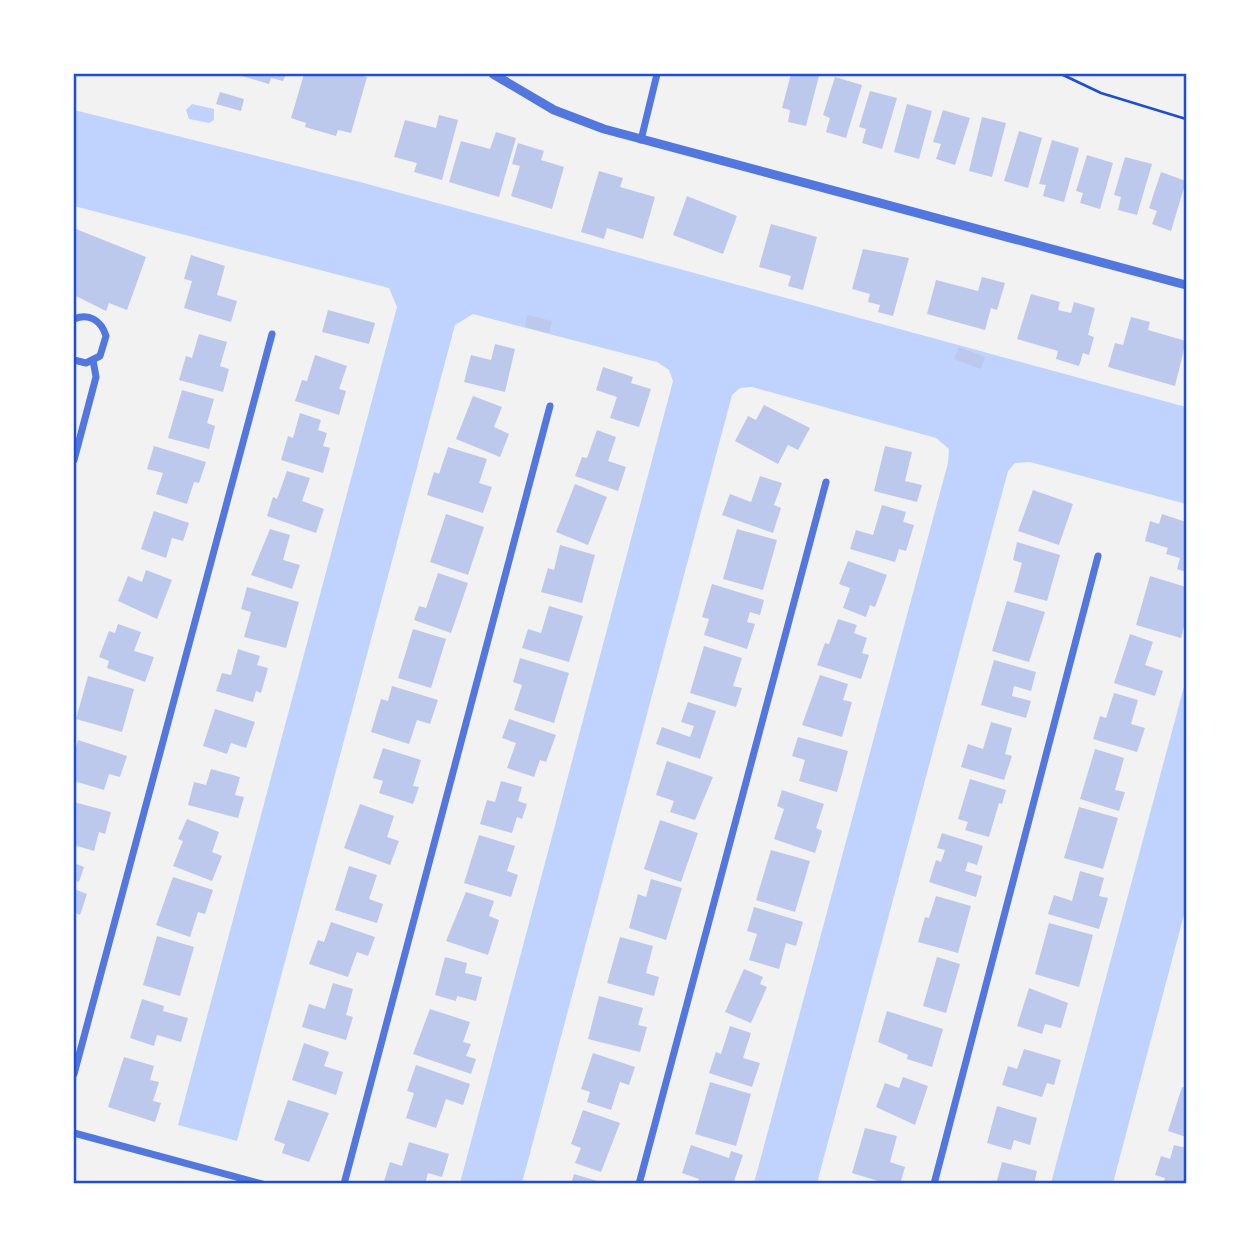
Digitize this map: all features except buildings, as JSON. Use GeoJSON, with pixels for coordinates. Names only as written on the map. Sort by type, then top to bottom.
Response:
{"type":"FeatureCollection","features":[{"type":"Feature","properties":{"kind":"street"},"geometry":{"type":"LineString","coordinates":[[493,74],[554,110],[641,141],[1186,285]]}},
{"type":"Feature","properties":{"kind":"street"},"geometry":{"type":"LineString","coordinates":[[641,141],[657,74]]}},
{"type":"Feature","properties":{"kind":"street"},"geometry":{"type":"LineString","coordinates":[[74,319],[92,318],[104,329],[105,349],[93,360],[74,360]]}},
{"type":"Feature","properties":{"kind":"street"},"geometry":{"type":"LineString","coordinates":[[74,1074],[272,334]]}},
{"type":"Feature","properties":{"kind":"street"},"geometry":{"type":"LineString","coordinates":[[74,460],[96,377],[93,360]]}},
{"type":"Feature","properties":{"kind":"street"},"geometry":{"type":"LineString","coordinates":[[344,1184],[550,406]]}},
{"type":"Feature","properties":{"kind":"street"},"geometry":{"type":"LineString","coordinates":[[639,1184],[826,482]]}},
{"type":"Feature","properties":{"kind":"street"},"geometry":{"type":"LineString","coordinates":[[934,1184],[1098,555]]}},
{"type":"Feature","properties":{"kind":"street"},"geometry":{"type":"LineString","coordinates":[[74,1133],[262,1184]]}},
{"type":"Feature","properties":{"kind":"path"},"geometry":{"type":"LineString","coordinates":[[1061,74],[1101,93],[1186,119]]}},
{"type":"Feature","properties":{"kind":"water"},"geometry":{"type":"Polygon","coordinates":[[[192,104],[214,109],[214,120],[209,123],[189,119],[186,110],[192,104]]]}},
{"type":"Feature","properties":{"kind":"water"},"geometry":{"type":"Polygon","coordinates":[[[74,110],[360,182],[1186,407],[1186,504],[1030,462],[1015,463],[1008,471],[817,1183],[754,1183],[948,463],[949,449],[936,438],[752,387],[740,388],[732,395],[522,1183],[460,1183],[673,381],[669,370],[657,362],[473,314],[455,325],[237,1141],[178,1125],[397,307],[389,288],[74,206],[74,110]]]}},
{"type":"Feature","properties":{"kind":"water"},"geometry":{"type":"Polygon","coordinates":[[[1186,679],[1186,907],[1113,1183],[1051,1183],[1186,679]]]}}]}
